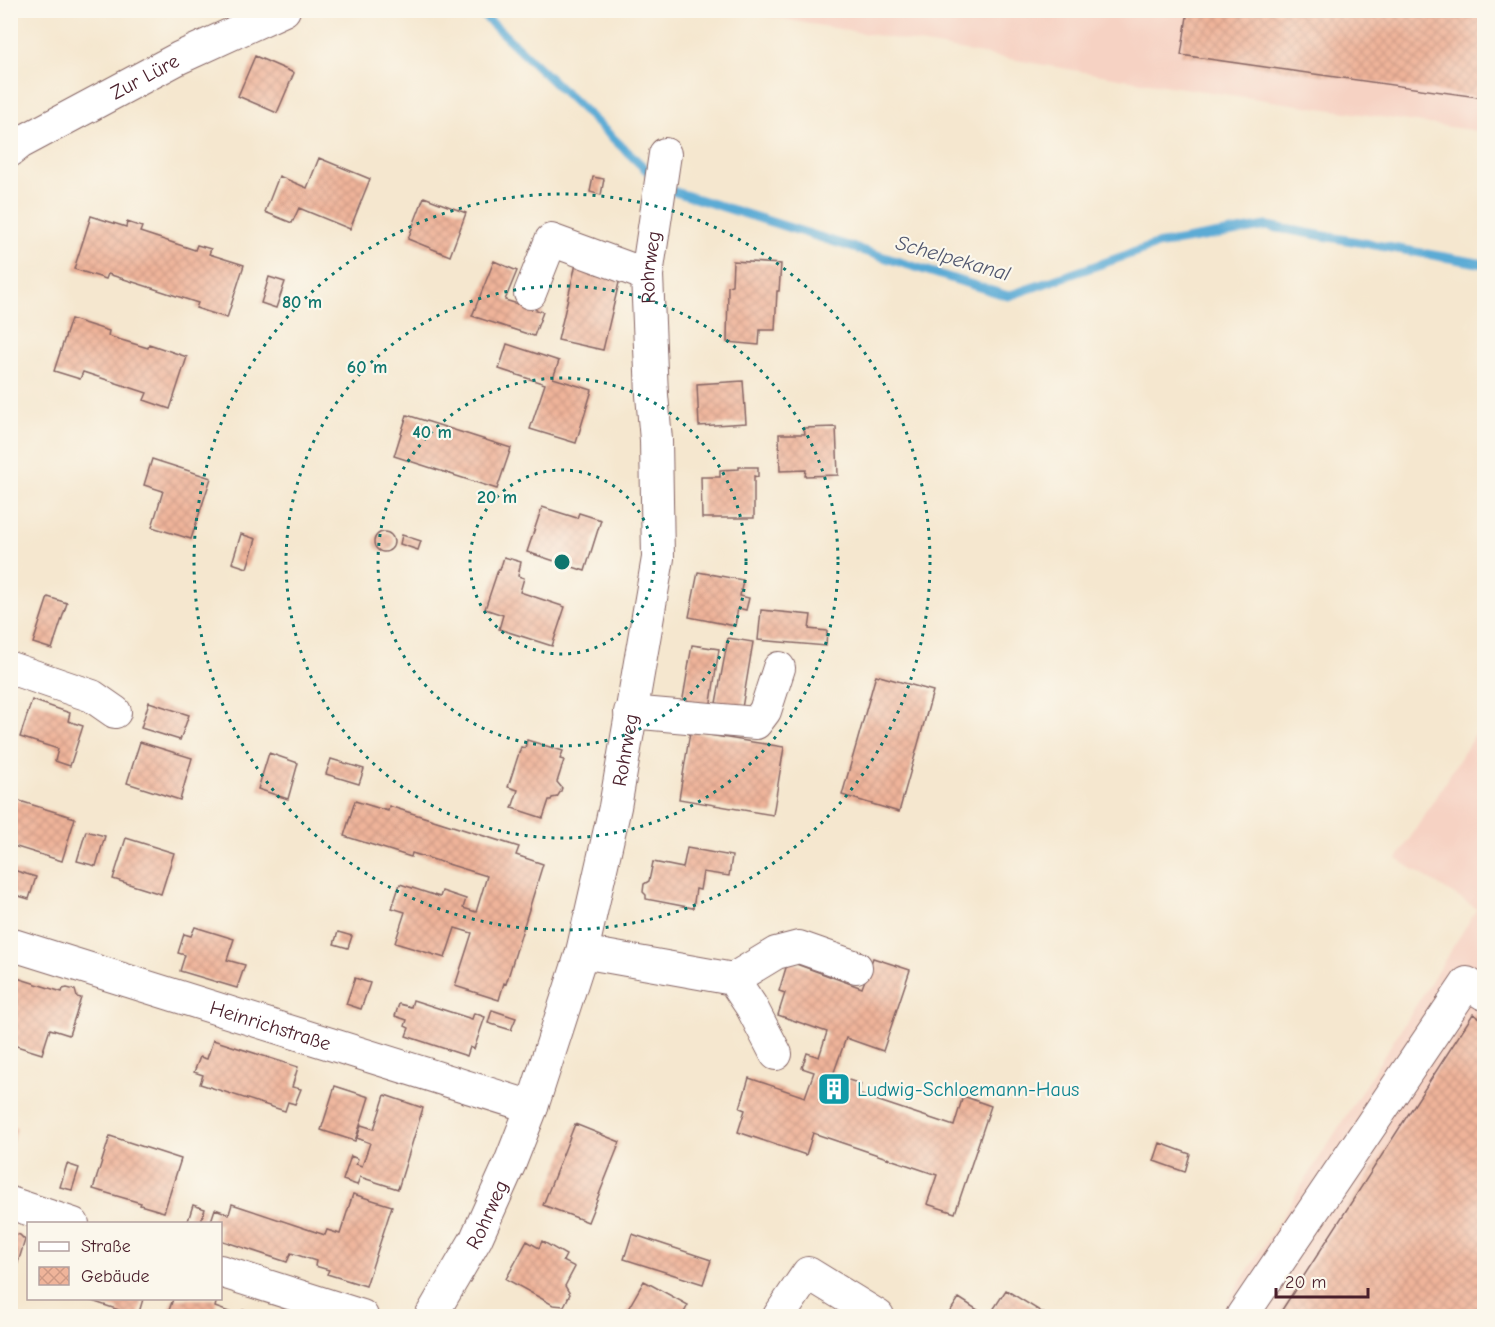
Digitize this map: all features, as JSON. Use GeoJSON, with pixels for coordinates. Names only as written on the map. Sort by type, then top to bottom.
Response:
{"type":"FeatureCollection","features":[{"type":"Feature","properties":{"kind":"street","name":"Zur Lüre"},"geometry":{"type":"LineString","coordinates":[[10,151],[58,122],[179,58],[284,10]]}},
{"type":"Feature","properties":{"kind":"street","name":"Rohrweg"},"geometry":{"type":"LineString","coordinates":[[431,1317],[476,1239],[532,1107],[582,952],[615,807],[658,558],[656,440],[647,275],[665,153]]}},
{"type":"Feature","properties":{"kind":"street"},"geometry":{"type":"LineString","coordinates":[[530,292],[551,240],[647,275]]}},
{"type":"Feature","properties":{"kind":"street"},"geometry":{"type":"LineString","coordinates":[[10,668],[92,696],[115,712]]}},
{"type":"Feature","properties":{"kind":"street"},"geometry":{"type":"LineString","coordinates":[[630,712],[756,723],[765,711],[779,668]]}},
{"type":"Feature","properties":{"kind":"street","name":"Heinrichstraße"},"geometry":{"type":"LineString","coordinates":[[10,944],[532,1107]]}},
{"type":"Feature","properties":{"kind":"street"},"geometry":{"type":"LineString","coordinates":[[582,952],[733,979],[776,953],[799,947],[856,967]]}},
{"type":"Feature","properties":{"kind":"street"},"geometry":{"type":"LineString","coordinates":[[733,979],[751,1006],[776,1054]]}},
{"type":"Feature","properties":{"kind":"street"},"geometry":{"type":"LineString","coordinates":[[1242,1317],[1467,983],[1485,994]]}},
{"type":"Feature","properties":{"kind":"street"},"geometry":{"type":"LineString","coordinates":[[10,1203],[67,1222]]}},
{"type":"Feature","properties":{"kind":"street"},"geometry":{"type":"LineString","coordinates":[[222,1272],[362,1317]]}},
{"type":"Feature","properties":{"kind":"street"},"geometry":{"type":"LineString","coordinates":[[779,1317],[808,1273],[872,1315]]}},
{"type":"Feature","properties":{"kind":"shaded area"},"geometry":{"type":"Polygon","coordinates":[[[758,11],[1484,11],[1484,132],[1142,82],[765,16],[758,11]]]}},
{"type":"Feature","properties":{"kind":"shaded area"},"geometry":{"type":"Polygon","coordinates":[[[1484,720],[1484,1316],[1219,1316],[1477,909],[1397,859],[1484,720]]]}},
{"type":"Feature","properties":{"kind":"building"},"geometry":{"type":"Polygon","coordinates":[[[1188,10],[1484,10],[1484,98],[1181,55],[1188,10]]]}},
{"type":"Feature","properties":{"kind":"building"},"geometry":{"type":"Polygon","coordinates":[[[255,56],[294,73],[277,113],[238,96],[255,56]]]}},
{"type":"Feature","properties":{"kind":"building"},"geometry":{"type":"Polygon","coordinates":[[[319,158],[370,179],[350,229],[299,208],[292,223],[265,212],[279,176],[307,188],[319,158]]]}},
{"type":"Feature","properties":{"kind":"building"},"geometry":{"type":"Polygon","coordinates":[[[593,177],[604,179],[601,195],[590,192],[593,177]]]}},
{"type":"Feature","properties":{"kind":"building"},"geometry":{"type":"Polygon","coordinates":[[[424,197],[466,213],[450,256],[408,239],[424,197]]]}},
{"type":"Feature","properties":{"kind":"building"},"geometry":{"type":"Polygon","coordinates":[[[91,216],[126,227],[127,222],[142,227],[140,232],[195,250],[197,245],[211,249],[209,254],[244,265],[227,318],[196,308],[198,303],[152,288],[108,274],[106,279],[74,269],[91,216]]]}},
{"type":"Feature","properties":{"kind":"building"},"geometry":{"type":"Polygon","coordinates":[[[494,261],[517,271],[505,300],[543,312],[534,336],[472,316],[494,261]]]}},
{"type":"Feature","properties":{"kind":"building"},"geometry":{"type":"Polygon","coordinates":[[[733,261],[781,264],[775,330],[760,330],[759,345],[727,342],[728,286],[732,285],[733,261]]]}},
{"type":"Feature","properties":{"kind":"building"},"geometry":{"type":"Polygon","coordinates":[[[576,264],[621,274],[603,350],[558,340],[576,264]]]}},
{"type":"Feature","properties":{"kind":"building"},"geometry":{"type":"Polygon","coordinates":[[[269,277],[285,282],[276,308],[261,303],[269,277]]]}},
{"type":"Feature","properties":{"kind":"building"},"geometry":{"type":"Polygon","coordinates":[[[71,319],[109,331],[108,336],[148,348],[149,344],[187,357],[170,409],[144,400],[147,393],[83,372],[80,379],[54,371],[71,319]]]}},
{"type":"Feature","properties":{"kind":"building"},"geometry":{"type":"Polygon","coordinates":[[[507,344],[559,361],[553,378],[592,390],[576,443],[530,429],[545,384],[499,369],[507,344]]]}},
{"type":"Feature","properties":{"kind":"building"},"geometry":{"type":"Polygon","coordinates":[[[743,381],[746,423],[699,426],[697,384],[743,381]]]}},
{"type":"Feature","properties":{"kind":"building"},"geometry":{"type":"Polygon","coordinates":[[[407,415],[511,448],[497,489],[394,456],[407,415]]]}},
{"type":"Feature","properties":{"kind":"building"},"geometry":{"type":"Polygon","coordinates":[[[836,427],[838,475],[805,476],[806,470],[780,471],[779,434],[805,434],[804,428],[836,427]]]}},
{"type":"Feature","properties":{"kind":"building"},"geometry":{"type":"Polygon","coordinates":[[[152,459],[211,478],[191,539],[152,527],[163,491],[144,485],[152,459]]]}},
{"type":"Feature","properties":{"kind":"building"},"geometry":{"type":"Polygon","coordinates":[[[739,467],[758,467],[758,477],[754,476],[754,518],[702,518],[701,477],[720,477],[720,470],[739,469],[739,467]]]}},
{"type":"Feature","properties":{"kind":"building"},"geometry":{"type":"Polygon","coordinates":[[[542,507],[577,518],[579,513],[601,520],[585,571],[527,552],[542,507]]]}},
{"type":"Feature","properties":{"kind":"building"},"geometry":{"type":"Polygon","coordinates":[[[384,532],[391,535],[394,542],[391,549],[384,552],[377,549],[374,542],[377,535],[384,532]]]}},
{"type":"Feature","properties":{"kind":"building"},"geometry":{"type":"Polygon","coordinates":[[[241,534],[256,539],[247,568],[232,563],[241,534]]]}},
{"type":"Feature","properties":{"kind":"building"},"geometry":{"type":"Polygon","coordinates":[[[402,535],[421,541],[418,550],[400,544],[402,535]]]}},
{"type":"Feature","properties":{"kind":"building"},"geometry":{"type":"Polygon","coordinates":[[[504,557],[521,562],[518,576],[524,578],[520,592],[565,607],[552,646],[499,629],[503,615],[485,609],[504,557]]]}},
{"type":"Feature","properties":{"kind":"building"},"geometry":{"type":"Polygon","coordinates":[[[698,572],[743,580],[740,596],[749,598],[746,610],[738,608],[735,626],[689,617],[698,572]]]}},
{"type":"Feature","properties":{"kind":"building"},"geometry":{"type":"Polygon","coordinates":[[[48,597],[67,603],[52,649],[33,643],[48,597]]]}},
{"type":"Feature","properties":{"kind":"building"},"geometry":{"type":"Polygon","coordinates":[[[761,610],[811,615],[809,629],[827,631],[826,646],[758,640],[761,610]]]}},
{"type":"Feature","properties":{"kind":"building"},"geometry":{"type":"Polygon","coordinates":[[[728,638],[753,642],[742,708],[716,703],[728,638]]]}},
{"type":"Feature","properties":{"kind":"building"},"geometry":{"type":"Polygon","coordinates":[[[692,645],[719,649],[710,709],[682,704],[692,645]]]}},
{"type":"Feature","properties":{"kind":"building"},"geometry":{"type":"Polygon","coordinates":[[[876,675],[933,691],[899,812],[842,795],[876,675]]]}},
{"type":"Feature","properties":{"kind":"building"},"geometry":{"type":"Polygon","coordinates":[[[32,700],[70,713],[68,721],[83,726],[70,766],[55,761],[58,749],[20,737],[32,700]]]}},
{"type":"Feature","properties":{"kind":"building"},"geometry":{"type":"Polygon","coordinates":[[[149,702],[189,715],[180,740],[141,728],[149,702]]]}},
{"type":"Feature","properties":{"kind":"building"},"geometry":{"type":"Polygon","coordinates":[[[690,732],[784,747],[773,815],[679,799],[690,732]]]}},
{"type":"Feature","properties":{"kind":"building"},"geometry":{"type":"Polygon","coordinates":[[[527,740],[563,751],[560,759],[564,760],[557,782],[562,788],[557,797],[549,800],[543,818],[512,808],[518,790],[508,787],[521,747],[525,748],[527,740]]]}},
{"type":"Feature","properties":{"kind":"building"},"geometry":{"type":"Polygon","coordinates":[[[140,742],[192,758],[180,800],[127,783],[140,742]]]}},
{"type":"Feature","properties":{"kind":"building"},"geometry":{"type":"Polygon","coordinates":[[[269,753],[298,763],[288,799],[258,789],[269,753]]]}},
{"type":"Feature","properties":{"kind":"building"},"geometry":{"type":"Polygon","coordinates":[[[331,759],[364,769],[359,784],[326,774],[331,759]]]}},
{"type":"Feature","properties":{"kind":"building"},"geometry":{"type":"Polygon","coordinates":[[[10,798],[75,818],[62,861],[10,845],[10,798]]]}},
{"type":"Feature","properties":{"kind":"building"},"geometry":{"type":"Polygon","coordinates":[[[355,801],[388,811],[389,806],[519,847],[516,855],[543,864],[499,1000],[455,986],[472,933],[455,928],[445,958],[395,943],[405,912],[392,908],[400,884],[440,897],[442,891],[466,899],[463,908],[476,912],[487,876],[412,853],[411,857],[344,836],[355,801]]]}},
{"type":"Feature","properties":{"kind":"building"},"geometry":{"type":"Polygon","coordinates":[[[86,831],[105,836],[96,866],[77,861],[86,831]]]}},
{"type":"Feature","properties":{"kind":"building"},"geometry":{"type":"Polygon","coordinates":[[[126,838],[174,853],[161,894],[113,879],[126,838]]]}},
{"type":"Feature","properties":{"kind":"building"},"geometry":{"type":"Polygon","coordinates":[[[687,848],[732,856],[729,876],[703,872],[700,890],[696,889],[693,908],[646,899],[643,892],[644,884],[649,881],[653,862],[683,868],[687,848]]]}},
{"type":"Feature","properties":{"kind":"building"},"geometry":{"type":"Polygon","coordinates":[[[10,869],[36,877],[29,899],[12,894],[10,898],[10,869]]]}},
{"type":"Feature","properties":{"kind":"building"},"geometry":{"type":"Polygon","coordinates":[[[195,927],[234,939],[227,960],[245,965],[237,988],[180,971],[185,955],[178,953],[184,934],[191,936],[195,927]]]}},
{"type":"Feature","properties":{"kind":"building"},"geometry":{"type":"Polygon","coordinates":[[[338,932],[352,936],[348,948],[334,944],[338,932]]]}},
{"type":"Feature","properties":{"kind":"building","name":"Ludwig-Schloemann-Haus"},"geometry":{"type":"Polygon","coordinates":[[[873,958],[910,970],[883,1051],[846,1038],[833,1075],[861,1084],[858,1094],[954,1126],[963,1096],[991,1106],[955,1213],[927,1204],[937,1175],[813,1133],[806,1155],[738,1132],[745,1110],[740,1108],[749,1078],[805,1097],[814,1072],[802,1068],[807,1053],[819,1057],[827,1032],[778,1015],[785,993],[779,991],[788,961],[862,988],[873,958]]]}},
{"type":"Feature","properties":{"kind":"building"},"geometry":{"type":"Polygon","coordinates":[[[17,978],[62,992],[67,988],[75,990],[77,997],[81,998],[69,1035],[50,1029],[42,1054],[10,1044],[10,1029],[14,1018],[10,1017],[10,1000],[17,978]]]}},
{"type":"Feature","properties":{"kind":"building"},"geometry":{"type":"Polygon","coordinates":[[[355,978],[370,983],[361,1009],[346,1004],[355,978]]]}},
{"type":"Feature","properties":{"kind":"building"},"geometry":{"type":"Polygon","coordinates":[[[413,1000],[472,1019],[474,1013],[485,1017],[474,1049],[470,1047],[467,1056],[406,1036],[409,1028],[405,1026],[407,1020],[395,1016],[399,1004],[411,1007],[413,1000]]]}},
{"type":"Feature","properties":{"kind":"building"},"geometry":{"type":"Polygon","coordinates":[[[492,1010],[516,1018],[511,1030],[488,1023],[492,1010]]]}},
{"type":"Feature","properties":{"kind":"building"},"geometry":{"type":"Polygon","coordinates":[[[1473,1014],[1484,1021],[1484,1316],[1278,1316],[1473,1014]]]}},
{"type":"Feature","properties":{"kind":"building"},"geometry":{"type":"Polygon","coordinates":[[[213,1040],[298,1067],[292,1087],[301,1089],[295,1104],[288,1102],[285,1111],[200,1084],[203,1075],[194,1072],[200,1057],[207,1059],[213,1040]]]}},
{"type":"Feature","properties":{"kind":"building"},"geometry":{"type":"Polygon","coordinates":[[[335,1086],[369,1097],[355,1141],[321,1130],[335,1086]]]}},
{"type":"Feature","properties":{"kind":"building"},"geometry":{"type":"Polygon","coordinates":[[[385,1095],[423,1108],[398,1189],[360,1177],[357,1185],[343,1180],[351,1156],[358,1159],[356,1164],[362,1166],[370,1143],[357,1138],[361,1125],[374,1129],[385,1095]]]}},
{"type":"Feature","properties":{"kind":"building"},"geometry":{"type":"Polygon","coordinates":[[[575,1124],[620,1142],[588,1222],[543,1205],[575,1124]]]}},
{"type":"Feature","properties":{"kind":"building"},"geometry":{"type":"Polygon","coordinates":[[[10,1126],[17,1128],[11,1146],[10,1146],[10,1126]]]}},
{"type":"Feature","properties":{"kind":"building"},"geometry":{"type":"Polygon","coordinates":[[[110,1136],[181,1159],[164,1212],[93,1189],[110,1136]]]}},
{"type":"Feature","properties":{"kind":"building"},"geometry":{"type":"Polygon","coordinates":[[[1160,1143],[1190,1154],[1185,1172],[1154,1161],[1160,1143]]]}},
{"type":"Feature","properties":{"kind":"building"},"geometry":{"type":"Polygon","coordinates":[[[67,1164],[79,1168],[72,1190],[60,1187],[67,1164]]]}},
{"type":"Feature","properties":{"kind":"building"},"geometry":{"type":"Polygon","coordinates":[[[353,1194],[392,1206],[366,1286],[327,1274],[329,1270],[315,1266],[316,1261],[291,1253],[287,1262],[222,1241],[222,1222],[211,1222],[215,1209],[229,1214],[232,1204],[325,1235],[327,1230],[340,1234],[353,1194]]]}},
{"type":"Feature","properties":{"kind":"building"},"geometry":{"type":"Polygon","coordinates":[[[193,1205],[205,1209],[201,1222],[188,1222],[193,1205]]]}},
{"type":"Feature","properties":{"kind":"building"},"geometry":{"type":"Polygon","coordinates":[[[10,1233],[20,1235],[25,1240],[11,1285],[10,1233]]]}},
{"type":"Feature","properties":{"kind":"building"},"geometry":{"type":"Polygon","coordinates":[[[632,1234],[711,1260],[703,1284],[624,1259],[632,1234]]]}},
{"type":"Feature","properties":{"kind":"building"},"geometry":{"type":"Polygon","coordinates":[[[527,1241],[539,1248],[542,1241],[566,1255],[563,1261],[575,1267],[565,1286],[570,1294],[564,1306],[553,1305],[506,1279],[527,1241]]]}},
{"type":"Feature","properties":{"kind":"building"},"geometry":{"type":"Polygon","coordinates":[[[644,1281],[688,1305],[682,1316],[624,1316],[644,1281]]]}},
{"type":"Feature","properties":{"kind":"building"},"geometry":{"type":"Polygon","coordinates":[[[1006,1290],[1048,1316],[989,1316],[1006,1290]]]}},
{"type":"Feature","properties":{"kind":"building"},"geometry":{"type":"Polygon","coordinates":[[[959,1298],[987,1316],[947,1316],[959,1298]]]}},
{"type":"Feature","properties":{"kind":"building"},"geometry":{"type":"Polygon","coordinates":[[[89,1300],[143,1300],[138,1316],[117,1316],[119,1310],[89,1300]]]}},
{"type":"Feature","properties":{"kind":"building"},"geometry":{"type":"Polygon","coordinates":[[[173,1300],[217,1300],[215,1307],[240,1316],[167,1316],[173,1300]]]}},
{"type":"Feature","properties":{"kind":"building"},"geometry":{"type":"Polygon","coordinates":[[[243,1310],[262,1316],[241,1316],[243,1310]]]}},
{"type":"Feature","properties":{"kind":"waterway","name":"Schelpekanal"},"geometry":{"type":"LineString","coordinates":[[478,10],[655,178]]}},
{"type":"Feature","properties":{"kind":"waterway","name":"Schelpekanal"},"geometry":{"type":"LineString","coordinates":[[666,187],[669,190],[1008,296],[1156,245],[1267,226],[1484,264]]}},
{"type":"Feature","properties":{"kind":"place","name":"Ludwig-Schloemann-Haus"},"geometry":{"type":"Point","coordinates":[834,1089]}}]}
